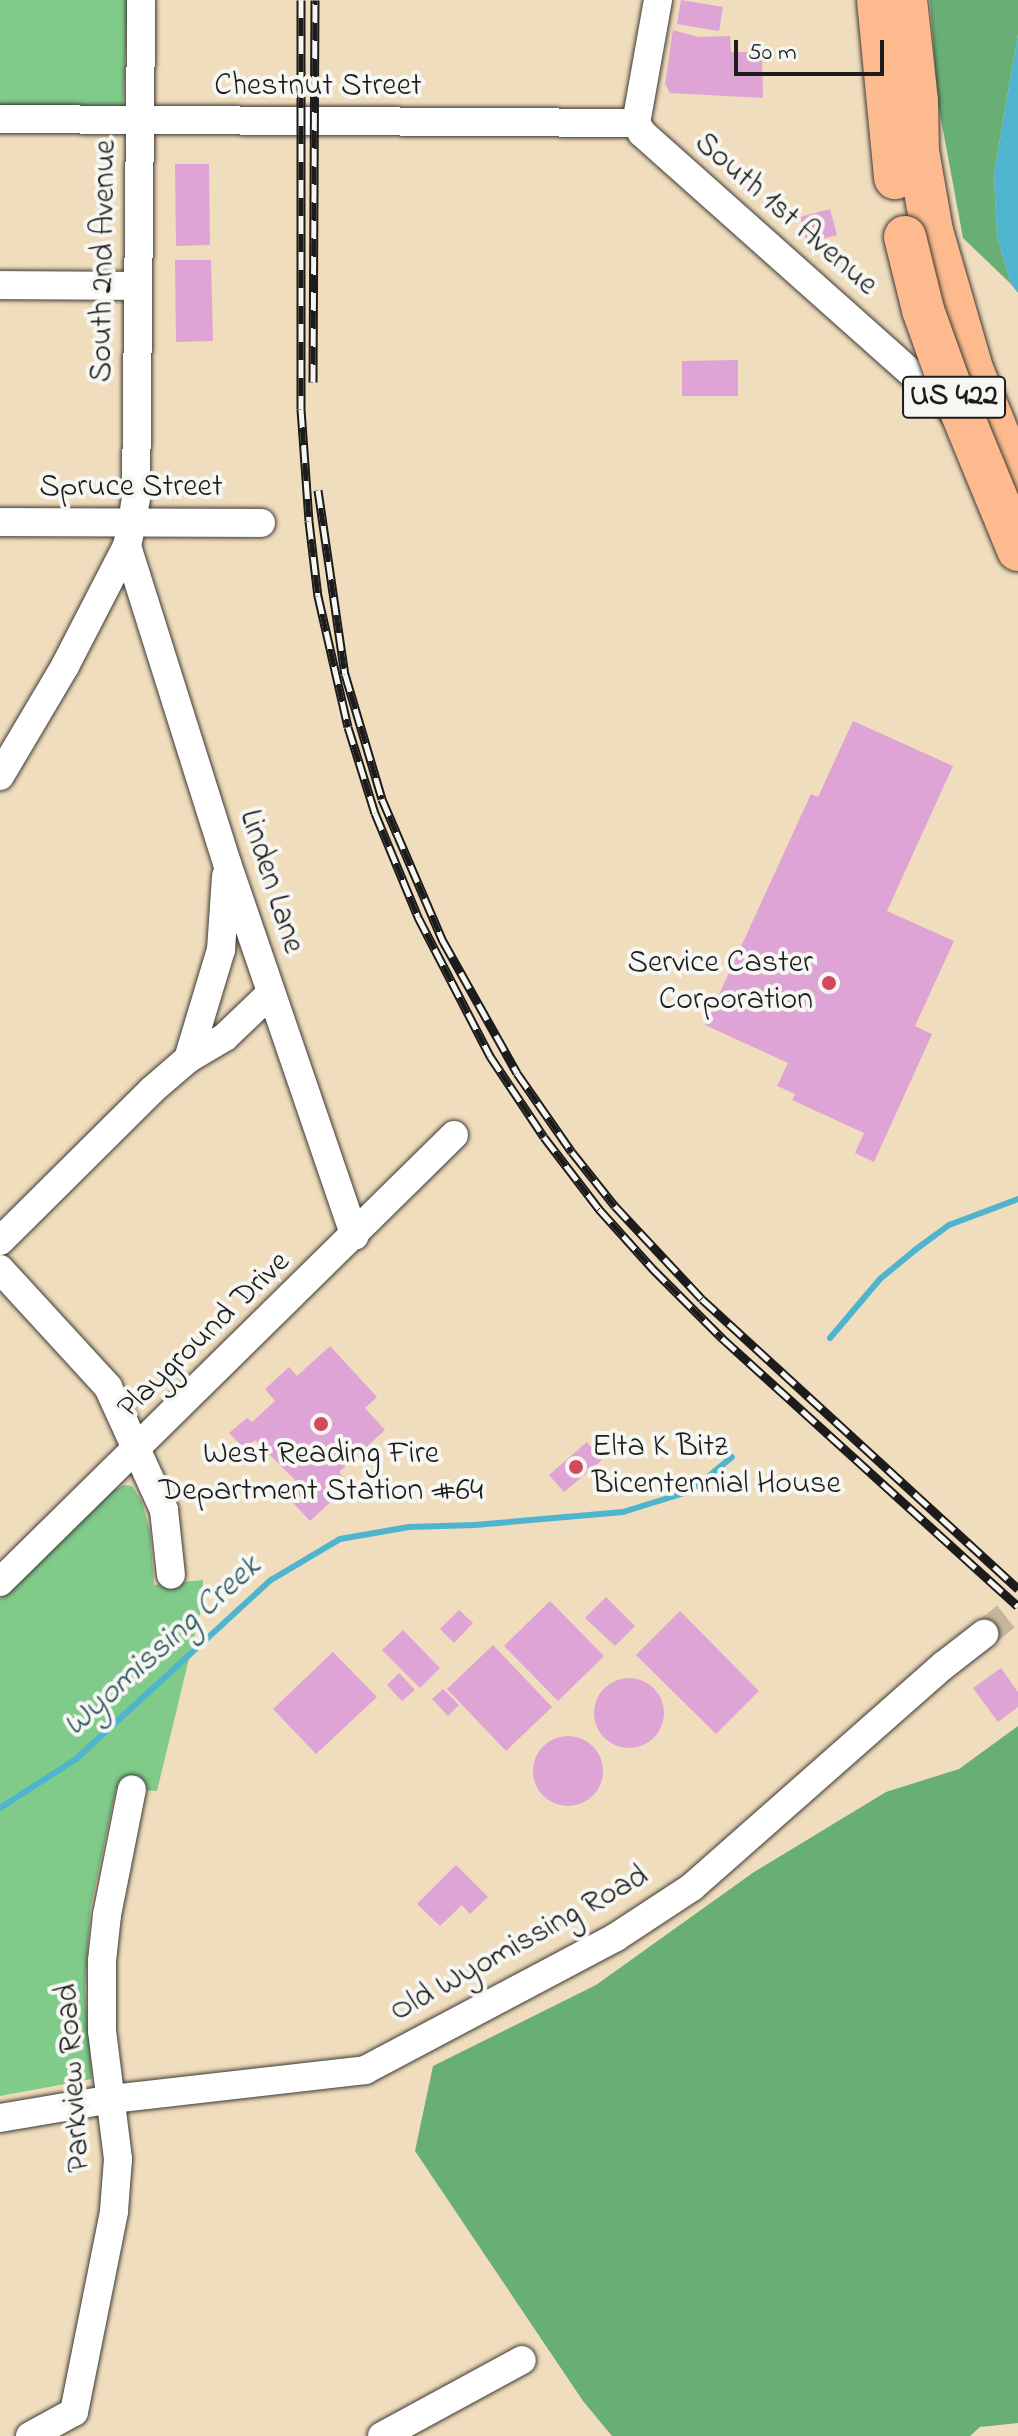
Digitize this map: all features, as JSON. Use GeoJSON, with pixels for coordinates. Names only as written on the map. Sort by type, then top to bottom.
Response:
{"type":"FeatureCollection","features":[{"type":"Feature","properties":{"kind":"highway"},"geometry":{"type":"LineString","coordinates":[[863,0],[885,99]]}},
{"type":"Feature","properties":{"kind":"highway","name":"US 422"},"geometry":{"type":"LineString","coordinates":[[878,0],[885,99],[919,234],[1018,483]]}},
{"type":"Feature","properties":{"kind":"highway","name":"US 422"},"geometry":{"type":"LineString","coordinates":[[906,0],[917,101],[923,310],[948,380],[1018,550]]}},
{"type":"Feature","properties":{"kind":"street","name":"South 2nd Avenue"},"geometry":{"type":"LineString","coordinates":[[130,535],[136,498],[141,0]]}},
{"type":"Feature","properties":{"kind":"street"},"geometry":{"type":"LineString","coordinates":[[636,123],[658,0]]}},
{"type":"Feature","properties":{"kind":"street","name":"Chestnut Street"},"geometry":{"type":"LineString","coordinates":[[0,119],[636,123]]}},
{"type":"Feature","properties":{"kind":"street","name":"South 1st Avenue"},"geometry":{"type":"LineString","coordinates":[[636,123],[642,133],[930,388],[984,441]]}},
{"type":"Feature","properties":{"kind":"street"},"geometry":{"type":"LineString","coordinates":[[0,285],[138,286]]}},
{"type":"Feature","properties":{"kind":"street","name":"Spruce Street"},"geometry":{"type":"LineString","coordinates":[[0,522],[130,535],[261,523]]}},
{"type":"Feature","properties":{"kind":"street"},"geometry":{"type":"LineString","coordinates":[[0,776],[65,666],[130,535]]}},
{"type":"Feature","properties":{"kind":"street","name":"Linden Lane"},"geometry":{"type":"LineString","coordinates":[[130,535],[227,863],[355,1236]]}},
{"type":"Feature","properties":{"kind":"street"},"geometry":{"type":"LineString","coordinates":[[188,1059],[221,950],[227,863]]}},
{"type":"Feature","properties":{"kind":"street"},"geometry":{"type":"LineString","coordinates":[[0,1241],[116,1124],[188,1059],[225,1037],[270,994]]}},
{"type":"Feature","properties":{"kind":"street","name":"Playground Drive"},"geometry":{"type":"LineString","coordinates":[[0,1582],[355,1236],[454,1135]]}},
{"type":"Feature","properties":{"kind":"street"},"geometry":{"type":"LineString","coordinates":[[0,1269],[108,1387],[139,1448],[164,1510],[171,1575]]}},
{"type":"Feature","properties":{"kind":"street","name":"Old Wyomissing Road"},"geometry":{"type":"LineString","coordinates":[[0,2118],[112,2099],[365,2070],[616,1937],[708,1875],[944,1665],[984,1634]]}},
{"type":"Feature","properties":{"kind":"street","name":"Parkview Road"},"geometry":{"type":"LineString","coordinates":[[30,2436],[74,2412],[118,2174],[102,2030],[102,1961],[107,1915],[132,1789]]}},
{"type":"Feature","properties":{"kind":"street"},"geometry":{"type":"LineString","coordinates":[[382,2436],[522,2360]]}},
{"type":"Feature","properties":{"kind":"green space"},"geometry":{"type":"Polygon","coordinates":[[[0,0],[128,0],[123,106],[0,107],[0,0]]]}},
{"type":"Feature","properties":{"kind":"green space"},"geometry":{"type":"Polygon","coordinates":[[[930,0],[1018,0],[1018,34],[994,174],[997,236],[1011,284],[963,238],[938,103],[930,0]]]}},
{"type":"Feature","properties":{"kind":"green space"},"geometry":{"type":"Polygon","coordinates":[[[124,1485],[132,1486],[142,1502],[150,1532],[154,1585],[203,1580],[202,1605],[157,1791],[116,1788],[90,1911],[85,1990],[92,2079],[0,2096],[0,1599],[114,1490],[124,1485]]]}},
{"type":"Feature","properties":{"kind":"green space"},"geometry":{"type":"Polygon","coordinates":[[[1018,1726],[1018,2423],[980,2427],[970,2436],[612,2436],[583,2401],[415,2151],[433,2066],[596,1985],[754,1872],[886,1792],[959,1769],[1018,1726]]]}},
{"type":"Feature","properties":{"kind":"water"},"geometry":{"type":"Polygon","coordinates":[[[1018,34],[1018,293],[1011,284],[997,236],[994,174],[1018,34]]]}},
{"type":"Feature","properties":{"kind":"building"},"geometry":{"type":"Polygon","coordinates":[[[681,0],[723,7],[719,31],[677,24],[681,0]]]}},
{"type":"Feature","properties":{"kind":"building"},"geometry":{"type":"Polygon","coordinates":[[[673,30],[698,37],[730,36],[731,52],[762,52],[763,98],[670,93],[665,84],[673,30]]]}},
{"type":"Feature","properties":{"kind":"building"},"geometry":{"type":"Polygon","coordinates":[[[175,164],[209,164],[210,245],[176,246],[175,164]]]}},
{"type":"Feature","properties":{"kind":"building"},"geometry":{"type":"Polygon","coordinates":[[[830,209],[837,235],[807,243],[800,217],[830,209]]]}},
{"type":"Feature","properties":{"kind":"building"},"geometry":{"type":"Polygon","coordinates":[[[175,260],[211,260],[213,341],[176,342],[175,260]]]}},
{"type":"Feature","properties":{"kind":"building"},"geometry":{"type":"Polygon","coordinates":[[[738,360],[738,396],[682,396],[682,361],[738,360]]]}},
{"type":"Feature","properties":{"kind":"building","name":"Service Caster Corporation"},"geometry":{"type":"Polygon","coordinates":[[[853,721],[953,766],[887,911],[954,941],[915,1026],[932,1034],[874,1162],[855,1153],[864,1133],[792,1100],[795,1094],[777,1086],[788,1063],[705,1025],[811,794],[818,797],[853,721]]]}},
{"type":"Feature","properties":{"kind":"building"},"geometry":{"type":"Polygon","coordinates":[[[330,1346],[377,1397],[365,1408],[385,1430],[339,1472],[350,1484],[310,1521],[282,1491],[295,1480],[255,1440],[245,1449],[229,1433],[247,1418],[252,1422],[275,1401],[265,1389],[289,1367],[297,1376],[330,1346]]]}},
{"type":"Feature","properties":{"kind":"building","name":"Elta K Bitz Bicentennial House"},"geometry":{"type":"Polygon","coordinates":[[[587,1442],[602,1460],[564,1492],[549,1475],[587,1442]]]}},
{"type":"Feature","properties":{"kind":"building"},"geometry":{"type":"Polygon","coordinates":[[[606,1597],[635,1626],[615,1646],[585,1618],[606,1597]]]}},
{"type":"Feature","properties":{"kind":"building"},"geometry":{"type":"Polygon","coordinates":[[[550,1601],[604,1656],[558,1701],[504,1646],[550,1601]]]}},
{"type":"Feature","properties":{"kind":"building"},"geometry":{"type":"Polygon","coordinates":[[[459,1610],[473,1623],[454,1643],[440,1629],[459,1610]]]}},
{"type":"Feature","properties":{"kind":"building"},"geometry":{"type":"Polygon","coordinates":[[[680,1611],[759,1691],[716,1734],[636,1655],[680,1611]]]}},
{"type":"Feature","properties":{"kind":"building"},"geometry":{"type":"Polygon","coordinates":[[[403,1630],[440,1668],[420,1688],[382,1650],[403,1630]]]}},
{"type":"Feature","properties":{"kind":"building"},"geometry":{"type":"Polygon","coordinates":[[[493,1645],[552,1707],[506,1751],[447,1689],[493,1645]]]}},
{"type":"Feature","properties":{"kind":"building"},"geometry":{"type":"Polygon","coordinates":[[[333,1652],[377,1697],[316,1754],[273,1709],[333,1652]]]}},
{"type":"Feature","properties":{"kind":"building"},"geometry":{"type":"Polygon","coordinates":[[[1001,1668],[1018,1692],[1018,1707],[998,1722],[973,1688],[1001,1668]]]}},
{"type":"Feature","properties":{"kind":"building"},"geometry":{"type":"Polygon","coordinates":[[[399,1673],[415,1690],[402,1701],[387,1685],[399,1673]]]}},
{"type":"Feature","properties":{"kind":"building"},"geometry":{"type":"Polygon","coordinates":[[[636,1678],[658,1693],[664,1713],[662,1727],[654,1738],[643,1746],[622,1748],[604,1738],[596,1727],[594,1706],[604,1688],[615,1680],[636,1678]]]}},
{"type":"Feature","properties":{"kind":"building"},"geometry":{"type":"Polygon","coordinates":[[[443,1689],[459,1705],[448,1716],[432,1699],[443,1689]]]}},
{"type":"Feature","properties":{"kind":"building"},"geometry":{"type":"Polygon","coordinates":[[[575,1736],[597,1751],[603,1771],[601,1785],[593,1796],[582,1804],[561,1806],[543,1796],[535,1785],[533,1764],[543,1746],[554,1738],[575,1736]]]}},
{"type":"Feature","properties":{"kind":"building"},"geometry":{"type":"Polygon","coordinates":[[[456,1865],[488,1897],[470,1914],[462,1905],[440,1926],[417,1904],[456,1865]]]}},
{"type":"Feature","properties":{"kind":"waterway","name":"Wyomissing Creek"},"geometry":{"type":"LineString","coordinates":[[830,1338],[880,1279],[915,1250],[949,1225],[1018,1199]]}},
{"type":"Feature","properties":{"kind":"waterway","name":"Wyomissing Creek"},"geometry":{"type":"LineString","coordinates":[[0,1808],[76,1759],[271,1580],[340,1539],[409,1527],[475,1525],[623,1512],[691,1491],[732,1457]]}},
{"type":"Feature","properties":{"kind":"tunnel"},"geometry":{"type":"LineString","coordinates":[[984,1634],[1018,1607]]}},
{"type":"Feature","properties":{"kind":"railway"},"geometry":{"type":"LineString","coordinates":[[301,0],[301,409],[318,596],[348,727],[375,813],[418,917],[490,1056],[544,1137],[599,1209],[722,1338],[1018,1606]]}},
{"type":"Feature","properties":{"kind":"railway"},"geometry":{"type":"LineString","coordinates":[[313,382],[315,0]]}},
{"type":"Feature","properties":{"kind":"railway"},"geometry":{"type":"LineString","coordinates":[[318,490],[345,674],[382,799],[443,941],[517,1073],[572,1152],[615,1206],[702,1299],[1018,1589]]}},
{"type":"Feature","properties":{"kind":"place","name":"Service Caster Corporation"},"geometry":{"type":"Point","coordinates":[829,983]}},
{"type":"Feature","properties":{"kind":"place","name":"West Reading Fire Department Station #64"},"geometry":{"type":"Point","coordinates":[321,1424]}},
{"type":"Feature","properties":{"kind":"place","name":"Elta K Bitz Bicentennial House"},"geometry":{"type":"Point","coordinates":[576,1467]}}]}
